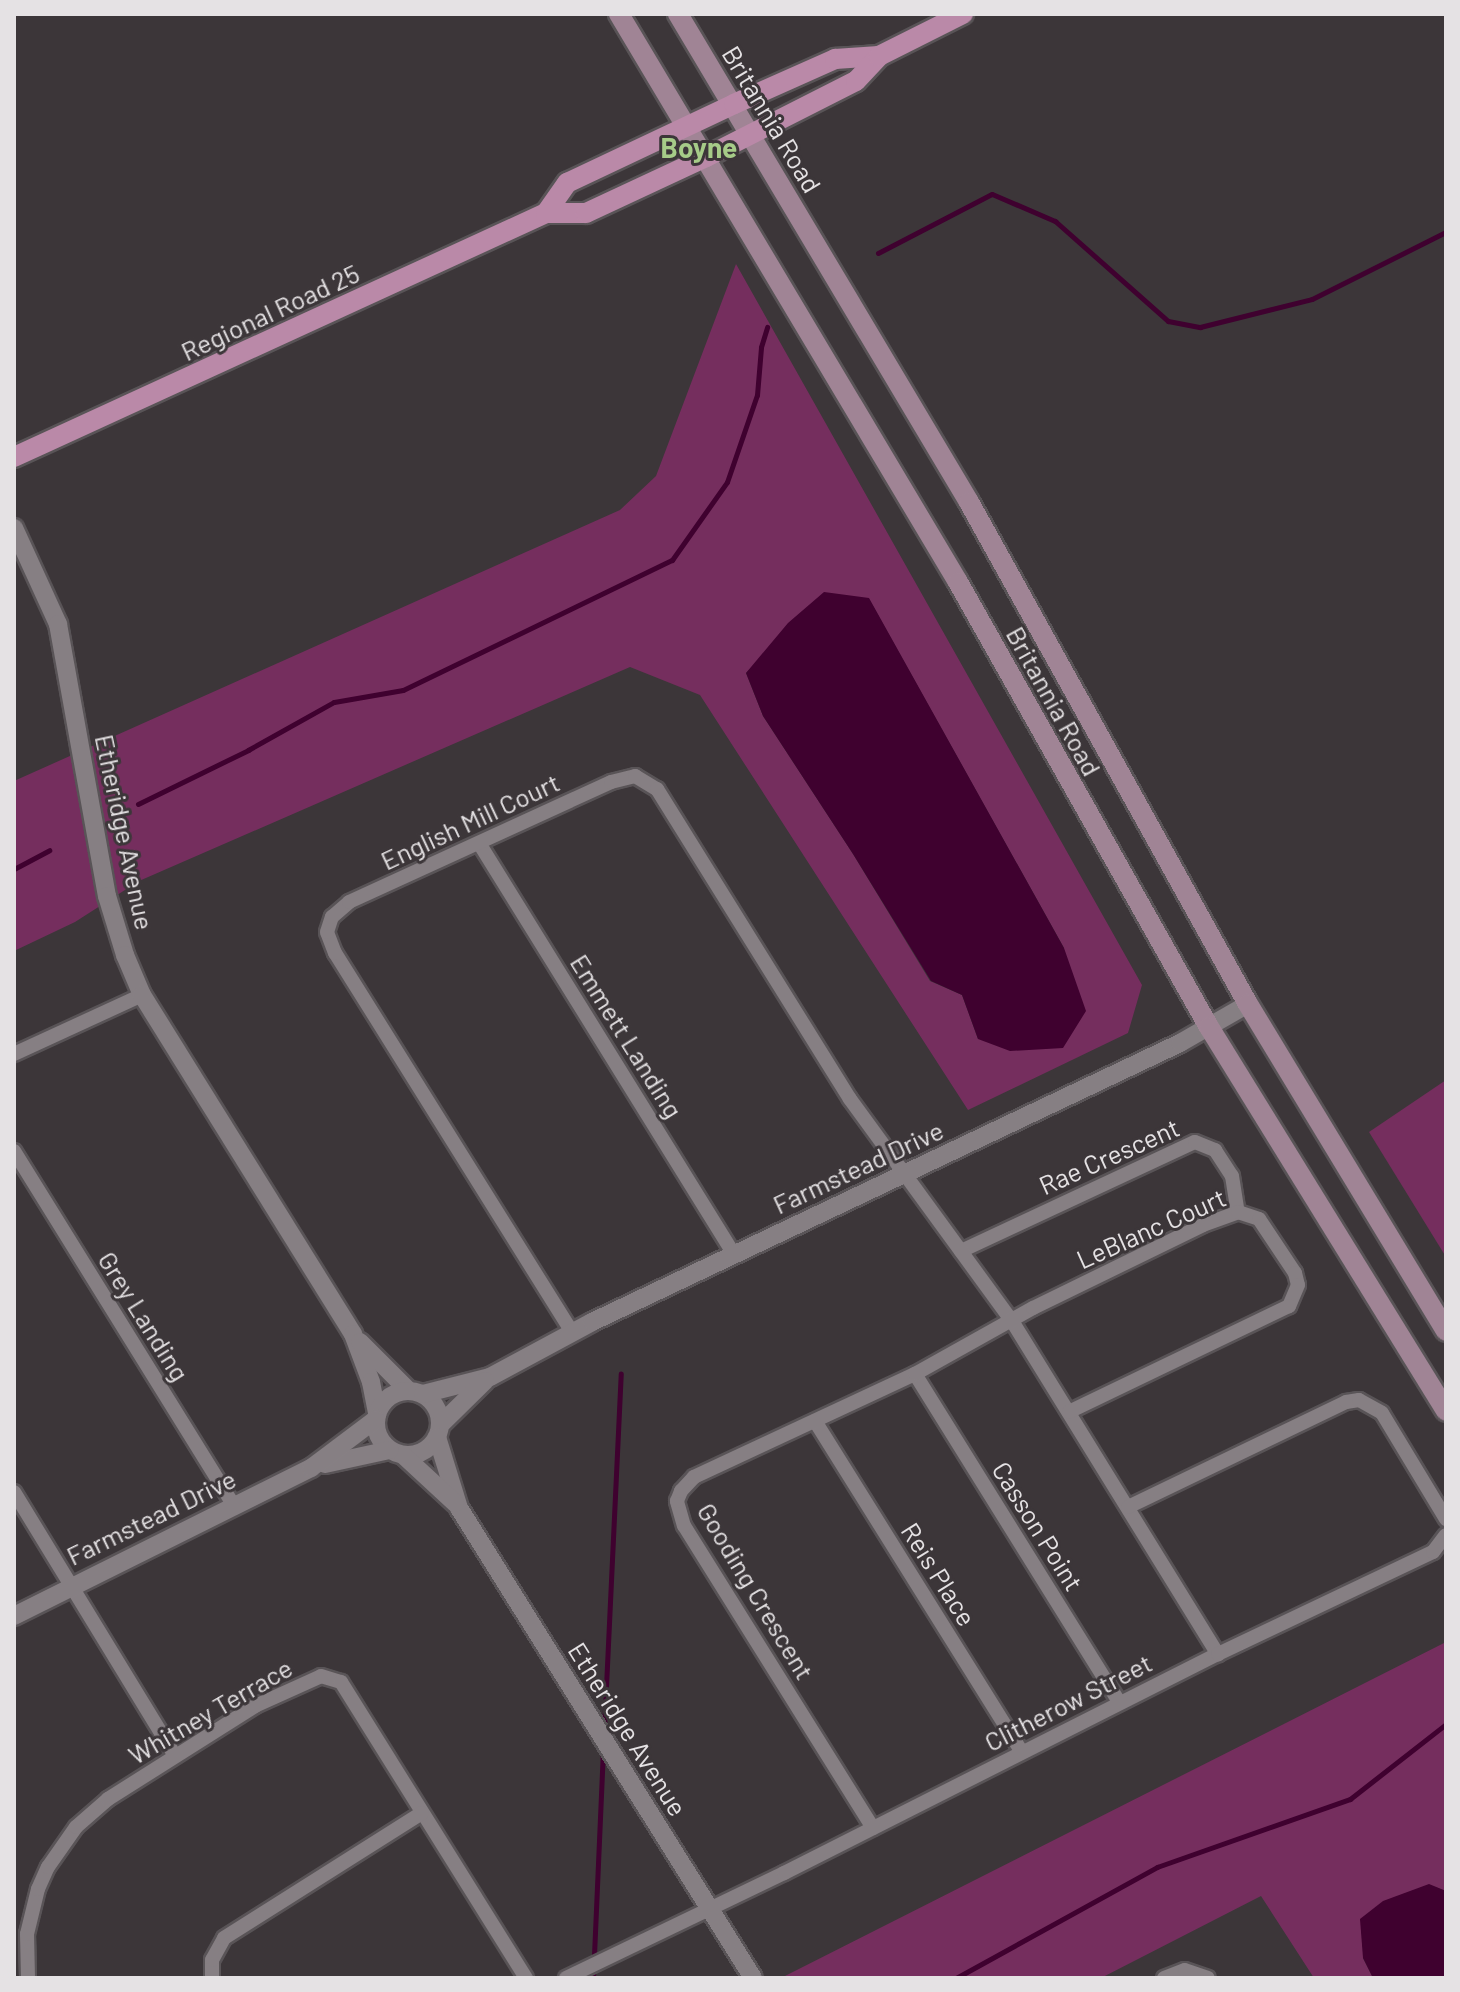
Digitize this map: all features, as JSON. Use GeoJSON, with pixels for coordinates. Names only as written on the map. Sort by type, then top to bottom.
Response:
{"type":"FeatureCollection","features":[{"type":"Feature","properties":{"kind":"main road","name":"Britannia Road"},"geometry":{"type":"LineString","coordinates":[[619,14],[958,582],[1209,1027],[1446,1411]]}},
{"type":"Feature","properties":{"kind":"main road","name":"Britannia Road"},"geometry":{"type":"LineString","coordinates":[[678,14],[969,502],[1248,1004],[1446,1331]]}},
{"type":"Feature","properties":{"kind":"main road","name":"Regional Road 25"},"geometry":{"type":"LineString","coordinates":[[14,457],[546,213],[586,213],[706,157],[856,81],[879,56],[963,14]]}},
{"type":"Feature","properties":{"kind":"main road","name":"Regional Road 25"},"geometry":{"type":"LineString","coordinates":[[546,213],[567,183],[734,104],[835,59],[879,56]]}},
{"type":"Feature","properties":{"kind":"street","name":"Etheridge Avenue"},"geometry":{"type":"LineString","coordinates":[[14,528],[58,624],[107,896],[119,940],[142,995],[353,1334],[371,1382],[376,1416]]}},
{"type":"Feature","properties":{"kind":"street","name":"English Mill Court"},"geometry":{"type":"LineString","coordinates":[[572,1332],[335,953],[327,932],[332,917],[349,902],[623,777],[635,776],[657,789],[850,1099],[1012,1321],[1218,1654]]}},
{"type":"Feature","properties":{"kind":"street","name":"Emmett Landing"},"geometry":{"type":"LineString","coordinates":[[479,843],[734,1255]]}},
{"type":"Feature","properties":{"kind":"street"},"geometry":{"type":"LineString","coordinates":[[14,1054],[142,995]]}},
{"type":"Feature","properties":{"kind":"street","name":"Farmstead Drive"},"geometry":{"type":"LineString","coordinates":[[416,1392],[490,1377],[572,1332],[1209,1027],[1248,1004]]}},
{"type":"Feature","properties":{"kind":"street","name":"Rae Crescent"},"geometry":{"type":"LineString","coordinates":[[961,1251],[1195,1142],[1215,1150],[1232,1176],[1238,1212]]}},
{"type":"Feature","properties":{"kind":"street","name":"Grey Landing"},"geometry":{"type":"LineString","coordinates":[[14,1151],[234,1506]]}},
{"type":"Feature","properties":{"kind":"street","name":"LeBlanc Court"},"geometry":{"type":"LineString","coordinates":[[1012,1321],[1203,1225],[1238,1212],[1252,1214],[1265,1225],[1295,1273],[1298,1285],[1289,1306],[1069,1412]]}},
{"type":"Feature","properties":{"kind":"street","name":"Gooding Crescent"},"geometry":{"type":"LineString","coordinates":[[873,1828],[678,1513],[677,1501],[681,1491],[694,1477],[915,1374],[1012,1321]]}},
{"type":"Feature","properties":{"kind":"street","name":"Etheridge Avenue"},"geometry":{"type":"LineString","coordinates":[[353,1334],[416,1392]]}},
{"type":"Feature","properties":{"kind":"street","name":"Casson Point"},"geometry":{"type":"LineString","coordinates":[[915,1374],[1119,1702]]}},
{"type":"Feature","properties":{"kind":"street","name":"Farmstead Drive"},"geometry":{"type":"LineString","coordinates":[[439,1431],[490,1377]]}},
{"type":"Feature","properties":{"kind":"street"},"geometry":{"type":"LineString","coordinates":[[416,1392],[436,1407],[439,1431],[423,1452],[396,1452],[378,1436],[376,1416],[386,1399],[416,1392]]}},
{"type":"Feature","properties":{"kind":"street"},"geometry":{"type":"LineString","coordinates":[[1128,1507],[1346,1402],[1359,1400],[1382,1413],[1446,1519]]}},
{"type":"Feature","properties":{"kind":"street","name":"Farmstead Drive"},"geometry":{"type":"LineString","coordinates":[[14,1616],[311,1468],[376,1416]]}},
{"type":"Feature","properties":{"kind":"street","name":"Reis Place"},"geometry":{"type":"LineString","coordinates":[[815,1421],[1022,1752]]}},
{"type":"Feature","properties":{"kind":"street","name":"Etheridge Avenue"},"geometry":{"type":"LineString","coordinates":[[439,1431],[459,1508]]}},
{"type":"Feature","properties":{"kind":"street","name":"Farmstead Drive"},"geometry":{"type":"LineString","coordinates":[[311,1468],[396,1452]]}},
{"type":"Feature","properties":{"kind":"street","name":"Etheridge Avenue"},"geometry":{"type":"LineString","coordinates":[[396,1452],[459,1508],[753,1978]]}},
{"type":"Feature","properties":{"kind":"street"},"geometry":{"type":"LineString","coordinates":[[14,1492],[175,1756]]}},
{"type":"Feature","properties":{"kind":"street","name":"Clitherow Street"},"geometry":{"type":"LineString","coordinates":[[566,1978],[873,1828],[1119,1702],[1433,1552],[1446,1535]]}},
{"type":"Feature","properties":{"kind":"street","name":"Whitney Terrace"},"geometry":{"type":"LineString","coordinates":[[28,1978],[27,1934],[48,1867],[91,1812],[175,1756],[269,1700],[308,1680],[332,1678],[341,1682],[526,1978]]}},
{"type":"Feature","properties":{"kind":"street"},"geometry":{"type":"LineString","coordinates":[[212,1978],[212,1960],[224,1938],[422,1813]]}},
{"type":"Feature","properties":{"kind":"street"},"geometry":{"type":"LineString","coordinates":[[1164,1978],[1185,1970],[1208,1978]]}},
{"type":"Feature","properties":{"kind":"shaded area"},"geometry":{"type":"Polygon","coordinates":[[[736,264],[1142,985],[1128,1033],[968,1110],[700,695],[630,667],[139,881],[75,922],[14,951],[14,781],[620,510],[656,476],[736,264]],[[824,593],[746,673],[763,716],[853,854],[930,981],[962,995],[978,1039],[1064,948],[869,599],[824,593]]]}},
{"type":"Feature","properties":{"kind":"shaded area"},"geometry":{"type":"Polygon","coordinates":[[[824,592],[869,598],[1064,948],[1086,1011],[1063,1048],[1010,1051],[978,1039],[962,995],[931,981],[763,716],[746,673],[788,623],[824,592]]]}},
{"type":"Feature","properties":{"kind":"shaded area"},"geometry":{"type":"Polygon","coordinates":[[[1446,1080],[1446,1257],[1369,1132],[1446,1080]]]}},
{"type":"Feature","properties":{"kind":"shaded area"},"geometry":{"type":"Polygon","coordinates":[[[1446,1642],[1446,1891],[1429,1885],[1363,1958],[1373,1978],[1314,1978],[1261,1896],[1101,1978],[781,1978],[1446,1642]]]}},
{"type":"Feature","properties":{"kind":"shaded area"},"geometry":{"type":"Polygon","coordinates":[[[1429,1884],[1446,1891],[1446,1978],[1373,1978],[1363,1958],[1360,1919],[1383,1901],[1429,1884]]]}},
{"type":"Feature","properties":{"kind":"waterway"},"geometry":{"type":"LineString","coordinates":[[878,253],[992,194],[1055,221],[1168,321],[1200,327],[1312,299],[1446,232]]}},
{"type":"Feature","properties":{"kind":"waterway"},"geometry":{"type":"LineString","coordinates":[[138,804],[248,750],[334,702],[403,690],[672,560],[727,482],[757,395],[761,347],[767,327]]}},
{"type":"Feature","properties":{"kind":"waterway"},"geometry":{"type":"LineString","coordinates":[[14,869],[49,850]]}},
{"type":"Feature","properties":{"kind":"waterway"},"geometry":{"type":"LineString","coordinates":[[604,1729],[621,1373]]}},
{"type":"Feature","properties":{"kind":"waterway"},"geometry":{"type":"LineString","coordinates":[[956,1978],[1157,1867],[1350,1799],[1446,1724]]}},
{"type":"Feature","properties":{"kind":"waterway"},"geometry":{"type":"LineString","coordinates":[[593,1978],[603,1751]]}},
{"type":"Feature","properties":{"kind":"district","name":"Boyne"},"geometry":{"type":"Point","coordinates":[699,147]}}]}
